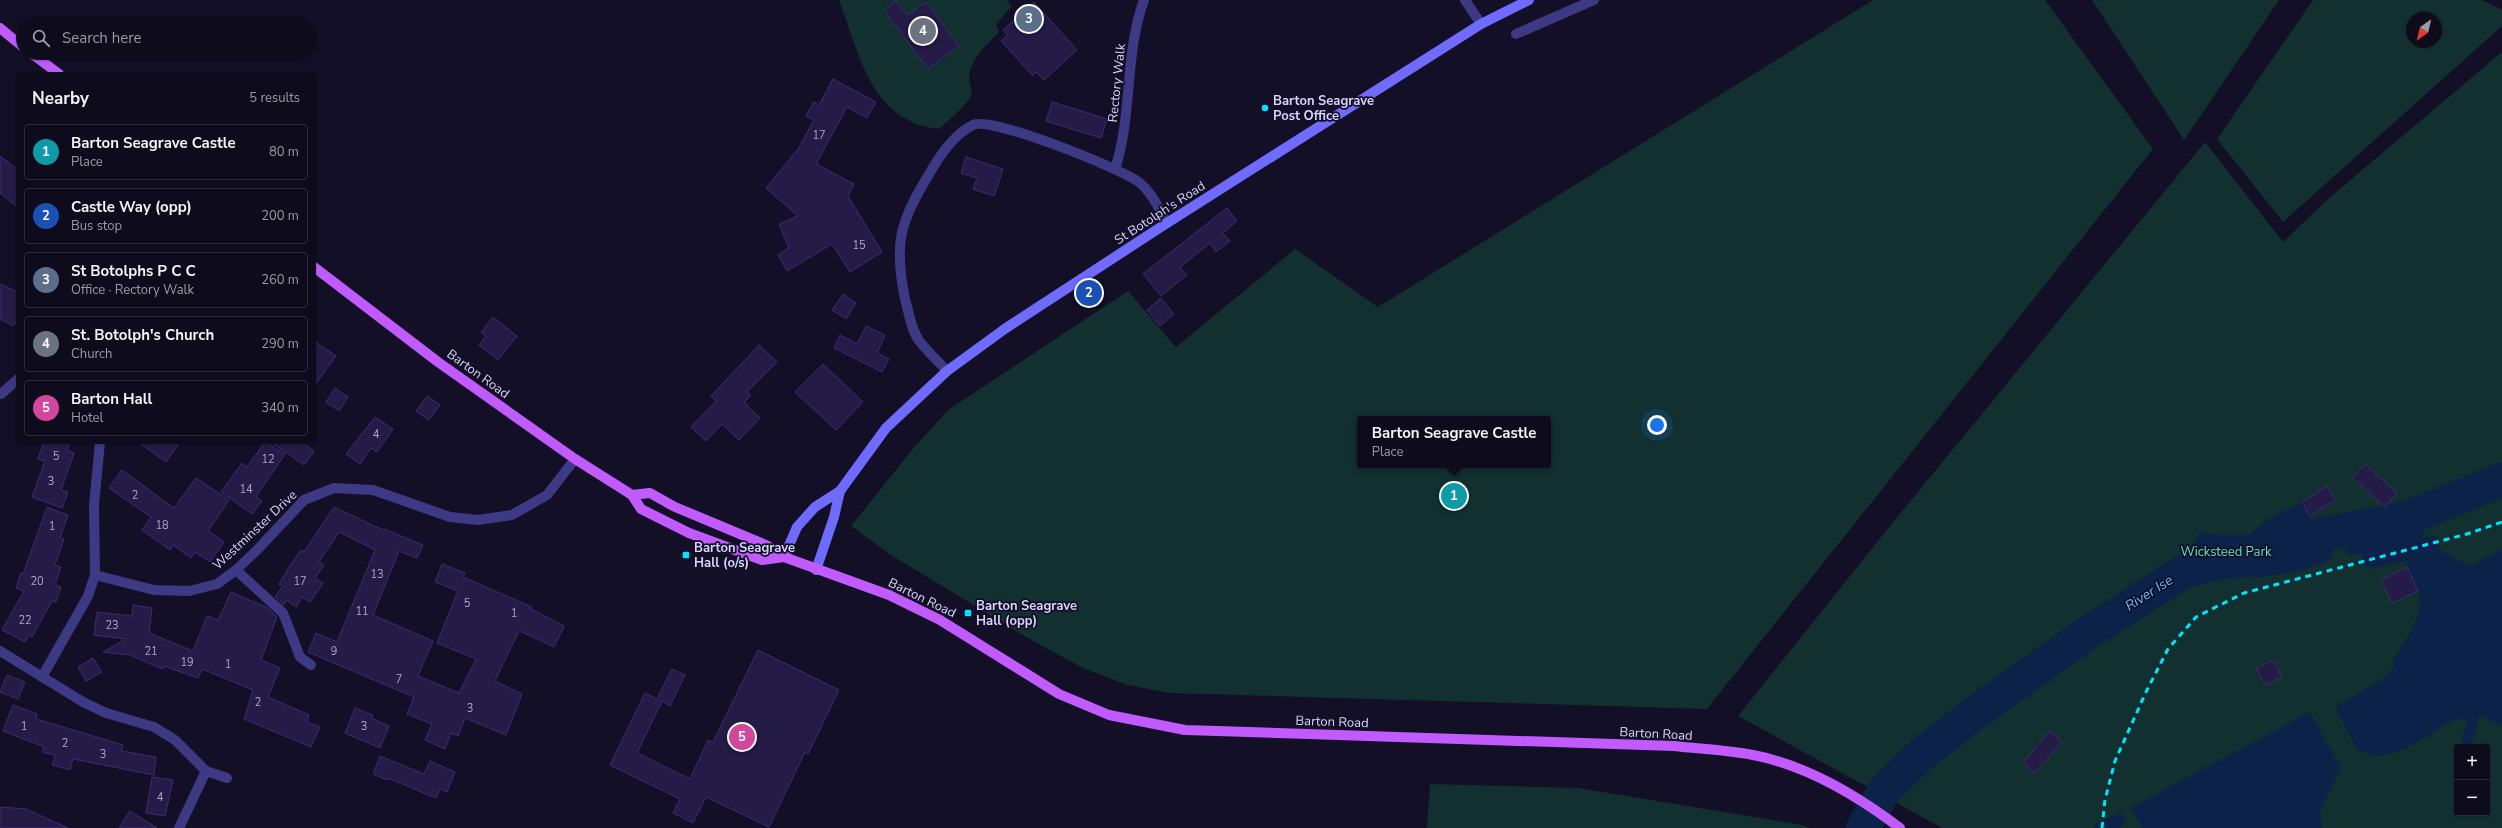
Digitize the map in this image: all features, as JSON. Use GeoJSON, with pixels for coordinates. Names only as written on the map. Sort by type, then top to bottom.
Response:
{"type":"FeatureCollection","features":[{"type":"Feature","properties":{"kind":"main road"},"geometry":{"type":"LineString","coordinates":[[0,28],[16,41]]}},
{"type":"Feature","properties":{"kind":"main road"},"geometry":{"type":"LineString","coordinates":[[40,60],[56,72]]}},
{"type":"Feature","properties":{"kind":"main road","name":"Barton Road"},"geometry":{"type":"LineString","coordinates":[[316,269],[438,362],[575,460],[632,495],[641,509],[690,533],[762,560],[784,557]]}},
{"type":"Feature","properties":{"kind":"main road","name":"Barton Road"},"geometry":{"type":"LineString","coordinates":[[632,495],[650,493],[676,507],[766,545],[784,557],[816,570],[889,595],[940,620],[1059,694],[1109,715],[1185,730],[1674,746],[1754,756],[1813,775],[1856,797],[1898,826]]}},
{"type":"Feature","properties":{"kind":"street","name":"Rectory Walk"},"geometry":{"type":"LineString","coordinates":[[1115,169],[1123,146],[1132,54],[1144,0]]}},
{"type":"Feature","properties":{"kind":"street"},"geometry":{"type":"LineString","coordinates":[[1465,0],[1481,24]]}},
{"type":"Feature","properties":{"kind":"street","name":"St Botolph's Road"},"geometry":{"type":"LineString","coordinates":[[784,557],[797,527],[815,506],[840,491],[886,428],[947,370],[1006,328],[1167,223],[1481,24],[1529,0]]}},
{"type":"Feature","properties":{"kind":"street"},"geometry":{"type":"LineString","coordinates":[[1516,34],[1594,0]]}},
{"type":"Feature","properties":{"kind":"street"},"geometry":{"type":"LineString","coordinates":[[947,370],[920,342],[914,331],[902,283],[898,254],[900,238],[913,200],[935,163],[957,136],[974,124],[994,124],[1033,136],[1115,169],[1139,183],[1148,191],[1167,223]]}},
{"type":"Feature","properties":{"kind":"street"},"geometry":{"type":"LineString","coordinates":[[1,394],[16,381]]}},
{"type":"Feature","properties":{"kind":"street"},"geometry":{"type":"LineString","coordinates":[[42,677],[88,596],[95,575],[94,505],[100,444]]}},
{"type":"Feature","properties":{"kind":"street","name":"Westminster Drive"},"geometry":{"type":"LineString","coordinates":[[95,575],[154,590],[189,591],[216,584],[236,570],[304,500],[334,488],[373,490],[450,517],[478,520],[512,515],[547,496],[575,460]]}},
{"type":"Feature","properties":{"kind":"street","name":"St Botolph's Road"},"geometry":{"type":"LineString","coordinates":[[816,570],[834,517],[840,491]]}},
{"type":"Feature","properties":{"kind":"street"},"geometry":{"type":"LineString","coordinates":[[236,570],[283,613],[300,657],[311,665]]}},
{"type":"Feature","properties":{"kind":"street"},"geometry":{"type":"LineString","coordinates":[[0,651],[42,677],[106,713],[154,727],[175,740],[206,771],[227,778]]}},
{"type":"Feature","properties":{"kind":"street"},"geometry":{"type":"LineString","coordinates":[[179,828],[206,771]]}},
{"type":"Feature","properties":{"kind":"green space"},"geometry":{"type":"Polygon","coordinates":[[[839,0],[1007,0],[1012,6],[996,24],[999,32],[984,47],[970,70],[970,98],[939,129],[916,123],[897,113],[883,99],[871,82],[862,63],[839,0]]]}},
{"type":"Feature","properties":{"kind":"green space"},"geometry":{"type":"Polygon","coordinates":[[[1873,0],[2045,0],[2153,149],[1707,709],[1170,693],[1128,685],[1085,669],[1033,641],[891,555],[851,526],[911,451],[948,410],[1128,291],[1176,347],[1295,249],[1378,307],[1873,0]]]}},
{"type":"Feature","properties":{"kind":"green space"},"geometry":{"type":"Polygon","coordinates":[[[2092,0],[2279,0],[2184,140],[2092,0]]]}},
{"type":"Feature","properties":{"kind":"green space"},"geometry":{"type":"Polygon","coordinates":[[[2313,0],[2482,0],[2502,10],[2502,26],[2283,222],[2217,139],[2313,0]]]}},
{"type":"Feature","properties":{"kind":"green space","name":"Wicksteed Park"},"geometry":{"type":"Polygon","coordinates":[[[2502,52],[2502,828],[1942,828],[1738,716],[1894,521],[2205,142],[2283,242],[2329,198],[2502,52]]]}},
{"type":"Feature","properties":{"kind":"green space"},"geometry":{"type":"Polygon","coordinates":[[[1430,784],[1578,788],[1803,825],[1809,828],[1427,828],[1430,784]]]}},
{"type":"Feature","properties":{"kind":"water"},"geometry":{"type":"Polygon","coordinates":[[[2302,502],[2322,540],[2331,538],[2333,556],[2323,563],[2295,572],[2215,581],[2182,590],[2170,576],[2188,558],[2200,532],[2221,535],[2249,535],[2268,519],[2302,502]]]}},
{"type":"Feature","properties":{"kind":"water"},"geometry":{"type":"Polygon","coordinates":[[[2382,521],[2423,529],[2423,537],[2436,536],[2441,551],[2469,566],[2502,549],[2502,726],[2483,716],[2479,716],[2472,744],[2461,744],[2467,720],[2463,717],[2453,721],[2411,745],[2389,754],[2378,756],[2370,755],[2357,750],[2335,707],[2381,680],[2395,667],[2392,662],[2412,628],[2419,609],[2420,599],[2418,590],[2406,561],[2367,569],[2362,554],[2347,555],[2344,534],[2358,526],[2382,521]]]}},
{"type":"Feature","properties":{"kind":"water"},"geometry":{"type":"Polygon","coordinates":[[[2310,712],[2341,768],[2320,810],[2322,828],[2143,828],[2130,808],[2310,712]]]}},
{"type":"Feature","properties":{"kind":"water"},"geometry":{"type":"Polygon","coordinates":[[[2121,812],[2126,822],[2118,828],[2094,828],[2094,825],[2121,812]]]}},
{"type":"Feature","properties":{"kind":"building"},"geometry":{"type":"Polygon","coordinates":[[[896,1],[907,15],[926,2],[959,46],[928,69],[884,10],[896,1]]]}},
{"type":"Feature","properties":{"kind":"building"},"geometry":{"type":"Polygon","coordinates":[[[1034,2],[1077,50],[1044,80],[1036,72],[1032,75],[1001,41],[1007,35],[1003,30],[1034,2]]]}},
{"type":"Feature","properties":{"kind":"building"},"geometry":{"type":"Polygon","coordinates":[[[833,79],[876,102],[867,118],[847,107],[816,164],[854,184],[848,196],[882,252],[850,272],[832,244],[787,271],[778,255],[789,248],[779,224],[798,216],[766,188],[798,149],[814,120],[806,116],[814,102],[819,105],[833,79]]]}},
{"type":"Feature","properties":{"kind":"building"},"geometry":{"type":"Polygon","coordinates":[[[1052,102],[1107,119],[1101,138],[1046,121],[1052,102]]]}},
{"type":"Feature","properties":{"kind":"building"},"geometry":{"type":"Polygon","coordinates":[[[0,156],[16,168],[16,205],[0,193],[0,156]]]}},
{"type":"Feature","properties":{"kind":"building"},"geometry":{"type":"Polygon","coordinates":[[[966,157],[1003,169],[994,196],[973,189],[977,178],[961,173],[966,157]]]}},
{"type":"Feature","properties":{"kind":"building"},"geometry":{"type":"Polygon","coordinates":[[[1227,208],[1237,221],[1223,233],[1230,241],[1216,252],[1210,243],[1180,267],[1187,275],[1161,296],[1143,274],[1227,208]]]}},
{"type":"Feature","properties":{"kind":"building"},"geometry":{"type":"Polygon","coordinates":[[[0,284],[16,291],[16,321],[13,326],[0,319],[0,284]]]}},
{"type":"Feature","properties":{"kind":"building"},"geometry":{"type":"Polygon","coordinates":[[[843,294],[856,303],[846,319],[832,310],[843,294]]]}},
{"type":"Feature","properties":{"kind":"building"},"geometry":{"type":"Polygon","coordinates":[[[1161,298],[1174,314],[1160,326],[1147,310],[1161,298]]]}},
{"type":"Feature","properties":{"kind":"building"},"geometry":{"type":"Polygon","coordinates":[[[493,317],[517,336],[498,360],[479,345],[486,336],[481,332],[493,317]]]}},
{"type":"Feature","properties":{"kind":"building"},"geometry":{"type":"Polygon","coordinates":[[[866,326],[885,335],[877,353],[889,359],[882,372],[834,348],[840,335],[857,344],[866,326]]]}},
{"type":"Feature","properties":{"kind":"building"},"geometry":{"type":"Polygon","coordinates":[[[316,342],[336,356],[316,383],[316,342]]]}},
{"type":"Feature","properties":{"kind":"building"},"geometry":{"type":"Polygon","coordinates":[[[759,345],[777,362],[747,392],[751,395],[744,402],[760,418],[739,440],[722,424],[706,441],[691,427],[716,401],[711,396],[759,345]]]}},
{"type":"Feature","properties":{"kind":"building"},"geometry":{"type":"Polygon","coordinates":[[[823,364],[863,402],[836,430],[795,392],[823,364]]]}},
{"type":"Feature","properties":{"kind":"building"},"geometry":{"type":"Polygon","coordinates":[[[335,388],[348,397],[339,411],[326,402],[335,388]]]}},
{"type":"Feature","properties":{"kind":"building"},"geometry":{"type":"Polygon","coordinates":[[[427,396],[440,405],[429,420],[416,411],[427,396]]]}},
{"type":"Feature","properties":{"kind":"building"},"geometry":{"type":"Polygon","coordinates":[[[375,417],[393,429],[377,452],[371,448],[360,464],[346,454],[375,417]]]}},
{"type":"Feature","properties":{"kind":"building"},"geometry":{"type":"Polygon","coordinates":[[[43,444],[69,444],[67,450],[74,453],[61,490],[68,492],[62,508],[32,497],[45,461],[38,459],[43,444]]]}},
{"type":"Feature","properties":{"kind":"building"},"geometry":{"type":"Polygon","coordinates":[[[141,444],[179,444],[166,462],[141,444]]]}},
{"type":"Feature","properties":{"kind":"building"},"geometry":{"type":"Polygon","coordinates":[[[264,444],[268,444],[285,454],[256,497],[262,501],[252,514],[221,492],[242,463],[247,467],[264,444]]]}},
{"type":"Feature","properties":{"kind":"building"},"geometry":{"type":"Polygon","coordinates":[[[274,444],[305,444],[314,451],[304,465],[274,444]]]}},
{"type":"Feature","properties":{"kind":"building"},"geometry":{"type":"Polygon","coordinates":[[[2365,464],[2397,493],[2385,507],[2353,478],[2365,464]]]}},
{"type":"Feature","properties":{"kind":"building"},"geometry":{"type":"Polygon","coordinates":[[[122,470],[174,508],[196,478],[229,500],[208,531],[224,542],[210,562],[195,552],[191,558],[173,545],[170,550],[142,530],[151,517],[109,488],[122,470]]]}},
{"type":"Feature","properties":{"kind":"building"},"geometry":{"type":"Polygon","coordinates":[[[2327,486],[2335,500],[2310,516],[2302,502],[2327,486]]]}},
{"type":"Feature","properties":{"kind":"building"},"geometry":{"type":"Polygon","coordinates":[[[47,507],[68,515],[60,538],[64,539],[55,565],[61,567],[55,585],[61,587],[56,602],[52,601],[32,637],[29,635],[25,642],[2,630],[24,591],[16,588],[21,573],[23,574],[47,507]]]}},
{"type":"Feature","properties":{"kind":"building"},"geometry":{"type":"Polygon","coordinates":[[[334,507],[383,530],[384,529],[423,545],[417,558],[399,551],[373,615],[433,641],[418,676],[459,693],[476,659],[437,643],[458,591],[435,582],[442,564],[465,573],[463,577],[532,607],[531,609],[564,626],[554,647],[520,631],[518,633],[495,681],[522,694],[506,735],[465,718],[458,736],[451,733],[445,749],[425,740],[432,724],[407,714],[414,697],[308,652],[316,633],[337,642],[375,550],[339,532],[319,562],[324,565],[315,578],[323,583],[310,602],[302,597],[296,607],[286,600],[284,605],[275,597],[283,586],[279,584],[291,564],[301,550],[304,552],[334,507]]]}},
{"type":"Feature","properties":{"kind":"building"},"geometry":{"type":"Polygon","coordinates":[[[2407,567],[2418,591],[2392,603],[2381,580],[2407,567]]]}},
{"type":"Feature","properties":{"kind":"building"},"geometry":{"type":"Polygon","coordinates":[[[231,592],[268,608],[277,617],[261,660],[280,668],[268,697],[309,715],[307,722],[320,727],[311,747],[244,719],[253,690],[202,669],[198,678],[164,666],[162,669],[130,655],[103,652],[126,639],[94,635],[97,612],[132,616],[133,605],[152,608],[149,633],[193,651],[207,616],[218,620],[231,592]]]}},
{"type":"Feature","properties":{"kind":"building"},"geometry":{"type":"Polygon","coordinates":[[[758,650],[839,690],[808,754],[805,752],[769,827],[706,797],[693,823],[673,813],[680,799],[610,765],[645,693],[657,699],[672,669],[685,675],[670,706],[662,701],[637,753],[690,779],[708,740],[713,742],[758,650]]]}},
{"type":"Feature","properties":{"kind":"building"},"geometry":{"type":"Polygon","coordinates":[[[93,658],[102,672],[86,681],[78,667],[93,658]]]}},
{"type":"Feature","properties":{"kind":"building"},"geometry":{"type":"Polygon","coordinates":[[[2273,660],[2282,677],[2266,685],[2256,669],[2273,660]]]}},
{"type":"Feature","properties":{"kind":"building"},"geometry":{"type":"Polygon","coordinates":[[[7,675],[25,682],[18,699],[0,692],[7,675]]]}},
{"type":"Feature","properties":{"kind":"building"},"geometry":{"type":"Polygon","coordinates":[[[13,705],[37,714],[36,719],[123,745],[121,751],[156,757],[154,775],[73,759],[70,770],[52,765],[55,755],[42,752],[44,747],[3,731],[13,705]]]}},
{"type":"Feature","properties":{"kind":"building"},"geometry":{"type":"Polygon","coordinates":[[[355,708],[373,715],[371,718],[389,726],[380,748],[345,733],[355,708]]]}},
{"type":"Feature","properties":{"kind":"building"},"geometry":{"type":"Polygon","coordinates":[[[2050,731],[2062,742],[2035,773],[2023,763],[2050,731]]]}},
{"type":"Feature","properties":{"kind":"building"},"geometry":{"type":"Polygon","coordinates":[[[380,756],[424,774],[430,761],[455,772],[447,792],[440,789],[436,798],[388,778],[387,780],[373,774],[380,756]]]}},
{"type":"Feature","properties":{"kind":"building"},"geometry":{"type":"Polygon","coordinates":[[[152,777],[173,780],[165,816],[146,813],[152,777]]]}},
{"type":"Feature","properties":{"kind":"building"},"geometry":{"type":"Polygon","coordinates":[[[0,807],[26,809],[68,828],[0,828],[0,807]]]}},
{"type":"Feature","properties":{"kind":"building"},"geometry":{"type":"Polygon","coordinates":[[[130,811],[157,828],[119,828],[130,811]]]}},
{"type":"Feature","properties":{"kind":"waterway","name":"River Ise"},"geometry":{"type":"LineString","coordinates":[[2275,544],[2410,517],[2502,480]]}},
{"type":"Feature","properties":{"kind":"waterway","name":"River Ise"},"geometry":{"type":"LineString","coordinates":[[1863,828],[1885,789],[1921,755],[1972,715],[2086,634],[2211,554]]}},
{"type":"Feature","properties":{"kind":"railway"},"geometry":{"type":"LineString","coordinates":[[2102,828],[2105,800],[2115,761],[2146,692],[2168,649],[2196,617],[2244,593],[2467,534],[2502,522]]}},
{"type":"Feature","properties":{"kind":"place","name":"St Botolphs P C C"},"geometry":{"type":"Point","coordinates":[1029,19]}},
{"type":"Feature","properties":{"kind":"place","name":"St. Botolph's Church"},"geometry":{"type":"Point","coordinates":[923,31]}},
{"type":"Feature","properties":{"kind":"place","name":"Barton Seagrave Post Office"},"geometry":{"type":"Point","coordinates":[1265,108]}},
{"type":"Feature","properties":{"kind":"place","name":"Castle Way (opp)"},"geometry":{"type":"Point","coordinates":[1089,293]}},
{"type":"Feature","properties":{"kind":"place","name":"Barton Seagrave Castle"},"geometry":{"type":"Point","coordinates":[1454,496]}},
{"type":"Feature","properties":{"kind":"place","name":"Barton Seagrave Hall (o/s)"},"geometry":{"type":"Point","coordinates":[686,555]}},
{"type":"Feature","properties":{"kind":"place","name":"Barton Seagrave Hall (opp)"},"geometry":{"type":"Point","coordinates":[968,613]}},
{"type":"Feature","properties":{"kind":"place","name":"Barton Hall"},"geometry":{"type":"Point","coordinates":[742,737]}}]}
